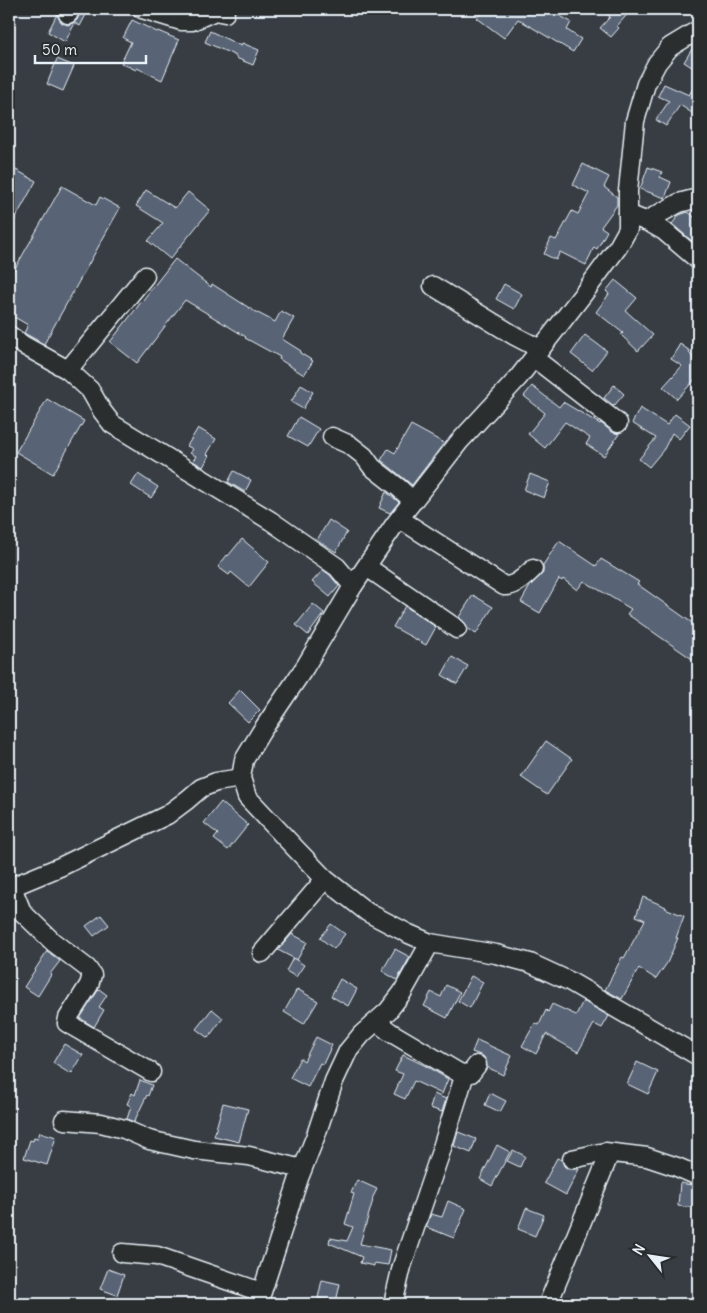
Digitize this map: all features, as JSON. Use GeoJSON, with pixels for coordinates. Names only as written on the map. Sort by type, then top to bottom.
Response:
{"type":"FeatureCollection","features":[{"type":"Feature","properties":{"kind":"street"},"geometry":{"type":"LineString","coordinates":[[142,9],[181,21],[192,21],[216,11],[226,14]]}},
{"type":"Feature","properties":{"kind":"street"},"geometry":{"type":"LineString","coordinates":[[698,30],[670,47],[657,63],[646,84],[635,121],[628,191],[628,228],[618,247],[518,378],[459,442],[400,519],[353,586],[305,667],[261,732],[244,760],[241,778],[248,796],[295,848],[325,879],[367,912],[430,943],[496,954],[530,963],[569,981],[698,1056]]}},
{"type":"Feature","properties":{"kind":"street"},"geometry":{"type":"LineString","coordinates":[[646,221],[679,203],[698,198]]}},
{"type":"Feature","properties":{"kind":"street"},"geometry":{"type":"LineString","coordinates":[[628,214],[664,231],[698,260]]}},
{"type":"Feature","properties":{"kind":"street"},"geometry":{"type":"LineString","coordinates":[[68,370],[145,276]]}},
{"type":"Feature","properties":{"kind":"street"},"geometry":{"type":"LineString","coordinates":[[433,286],[515,336],[618,423]]}},
{"type":"Feature","properties":{"kind":"street"},"geometry":{"type":"LineString","coordinates":[[9,335],[68,370],[90,390],[112,424],[271,521],[336,568],[353,586]]}},
{"type":"Feature","properties":{"kind":"street"},"geometry":{"type":"LineString","coordinates":[[332,437],[350,445],[364,456],[372,466],[413,501]]}},
{"type":"Feature","properties":{"kind":"street"},"geometry":{"type":"LineString","coordinates":[[400,519],[504,586],[515,584],[533,568]]}},
{"type":"Feature","properties":{"kind":"street"},"geometry":{"type":"LineString","coordinates":[[367,567],[457,629]]}},
{"type":"Feature","properties":{"kind":"street"},"geometry":{"type":"LineString","coordinates":[[151,1072],[67,1023],[92,975],[88,968],[53,942],[22,912],[10,888],[62,866],[167,815],[201,788],[216,782],[241,778]]}},
{"type":"Feature","properties":{"kind":"street"},"geometry":{"type":"LineString","coordinates":[[262,953],[325,879]]}},
{"type":"Feature","properties":{"kind":"street"},"geometry":{"type":"LineString","coordinates":[[122,1253],[157,1256],[260,1298],[302,1169],[316,1135],[334,1081],[348,1051],[362,1034],[388,1012],[402,993],[430,943]]}},
{"type":"Feature","properties":{"kind":"street"},"geometry":{"type":"LineString","coordinates":[[377,1022],[398,1037],[461,1074],[470,1074],[477,1065]]}},
{"type":"Feature","properties":{"kind":"street"},"geometry":{"type":"LineString","coordinates":[[393,1304],[402,1266],[442,1151],[462,1080],[461,1074]]}},
{"type":"Feature","properties":{"kind":"street"},"geometry":{"type":"LineString","coordinates":[[64,1120],[101,1123],[150,1140],[194,1150],[250,1156],[302,1169]]}},
{"type":"Feature","properties":{"kind":"street"},"geometry":{"type":"LineString","coordinates":[[572,1159],[605,1152],[647,1157],[698,1176]]}},
{"type":"Feature","properties":{"kind":"street"},"geometry":{"type":"LineString","coordinates":[[548,1304],[610,1153]]}},
{"type":"Feature","properties":{"kind":"building"},"geometry":{"type":"Polygon","coordinates":[[[82,9],[89,9],[80,26],[75,23],[65,42],[48,32],[57,14],[62,23],[68,25],[77,20],[82,9]]]}},
{"type":"Feature","properties":{"kind":"building"},"geometry":{"type":"Polygon","coordinates":[[[484,9],[548,9],[571,22],[567,30],[581,39],[573,52],[518,19],[504,38],[477,18],[484,9]]]}},
{"type":"Feature","properties":{"kind":"building"},"geometry":{"type":"Polygon","coordinates":[[[601,9],[632,9],[617,26],[619,28],[611,37],[600,28],[610,17],[601,9]]]}},
{"type":"Feature","properties":{"kind":"building"},"geometry":{"type":"Polygon","coordinates":[[[132,20],[179,40],[162,80],[137,68],[136,70],[121,63],[131,42],[123,38],[132,20]]]}},
{"type":"Feature","properties":{"kind":"building"},"geometry":{"type":"Polygon","coordinates":[[[210,31],[241,46],[242,43],[259,50],[253,65],[205,42],[210,31]]]}},
{"type":"Feature","properties":{"kind":"building"},"geometry":{"type":"Polygon","coordinates":[[[698,42],[698,71],[684,62],[698,42]]]}},
{"type":"Feature","properties":{"kind":"building"},"geometry":{"type":"Polygon","coordinates":[[[57,59],[74,66],[63,91],[47,84],[57,59]]]}},
{"type":"Feature","properties":{"kind":"building"},"geometry":{"type":"Polygon","coordinates":[[[698,80],[698,117],[680,105],[666,126],[656,120],[669,101],[658,96],[664,84],[689,95],[698,80]]]}},
{"type":"Feature","properties":{"kind":"building"},"geometry":{"type":"Polygon","coordinates":[[[583,164],[609,177],[604,187],[617,197],[617,205],[601,227],[607,231],[597,249],[594,247],[586,265],[560,252],[556,260],[544,254],[551,238],[556,240],[572,211],[578,214],[589,193],[573,185],[583,164]]]}},
{"type":"Feature","properties":{"kind":"building"},"geometry":{"type":"Polygon","coordinates":[[[648,167],[662,172],[660,177],[671,182],[665,198],[640,189],[648,167]]]}},
{"type":"Feature","properties":{"kind":"building"},"geometry":{"type":"Polygon","coordinates":[[[16,170],[36,181],[9,230],[9,184],[16,170]]]}},
{"type":"Feature","properties":{"kind":"building"},"geometry":{"type":"Polygon","coordinates":[[[62,186],[96,205],[100,197],[120,208],[44,344],[24,333],[28,325],[9,314],[9,279],[62,186]]]}},
{"type":"Feature","properties":{"kind":"building"},"geometry":{"type":"Polygon","coordinates":[[[146,190],[175,208],[188,192],[210,210],[170,259],[148,241],[163,223],[136,206],[146,190]]]}},
{"type":"Feature","properties":{"kind":"building"},"geometry":{"type":"Polygon","coordinates":[[[688,212],[698,220],[698,234],[692,241],[672,224],[679,215],[688,212]]]}},
{"type":"Feature","properties":{"kind":"building"},"geometry":{"type":"Polygon","coordinates":[[[175,259],[211,287],[212,284],[275,322],[281,311],[294,318],[282,339],[313,361],[304,375],[279,359],[280,357],[245,338],[185,300],[137,363],[110,342],[175,259]]]}},
{"type":"Feature","properties":{"kind":"building"},"geometry":{"type":"Polygon","coordinates":[[[615,280],[637,298],[626,311],[653,335],[638,351],[621,335],[623,333],[596,312],[609,294],[606,291],[615,280]]]}},
{"type":"Feature","properties":{"kind":"building"},"geometry":{"type":"Polygon","coordinates":[[[504,284],[522,294],[514,309],[496,299],[504,284]]]}},
{"type":"Feature","properties":{"kind":"building"},"geometry":{"type":"Polygon","coordinates":[[[585,335],[607,351],[592,370],[571,354],[585,335]]]}},
{"type":"Feature","properties":{"kind":"building"},"geometry":{"type":"Polygon","coordinates":[[[680,344],[690,351],[689,353],[698,363],[698,376],[677,399],[663,387],[682,366],[671,359],[680,344]]]}},
{"type":"Feature","properties":{"kind":"building"},"geometry":{"type":"Polygon","coordinates":[[[301,385],[313,392],[303,409],[291,402],[301,385]]]}},
{"type":"Feature","properties":{"kind":"building"},"geometry":{"type":"Polygon","coordinates":[[[614,385],[624,394],[614,406],[604,398],[614,385]]]}},
{"type":"Feature","properties":{"kind":"building"},"geometry":{"type":"Polygon","coordinates":[[[532,386],[559,407],[563,402],[601,423],[612,432],[619,434],[604,456],[586,444],[590,438],[565,422],[545,448],[528,434],[545,413],[524,396],[532,386]]]}},
{"type":"Feature","properties":{"kind":"building"},"geometry":{"type":"Polygon","coordinates":[[[47,399],[84,421],[53,474],[16,452],[47,399]]]}},
{"type":"Feature","properties":{"kind":"building"},"geometry":{"type":"Polygon","coordinates":[[[640,408],[667,425],[675,414],[690,425],[679,439],[672,433],[664,449],[649,467],[639,459],[656,438],[632,423],[640,408]]]}},
{"type":"Feature","properties":{"kind":"building"},"geometry":{"type":"Polygon","coordinates":[[[299,417],[319,429],[308,447],[288,436],[299,417]]]}},
{"type":"Feature","properties":{"kind":"building"},"geometry":{"type":"Polygon","coordinates":[[[411,425],[444,443],[412,485],[381,460],[388,449],[395,453],[411,425]]]}},
{"type":"Feature","properties":{"kind":"building"},"geometry":{"type":"Polygon","coordinates":[[[198,428],[216,439],[207,454],[209,456],[203,467],[193,461],[196,456],[190,453],[193,449],[187,446],[198,428]]]}},
{"type":"Feature","properties":{"kind":"building"},"geometry":{"type":"Polygon","coordinates":[[[234,471],[251,480],[245,492],[228,482],[234,471]]]}},
{"type":"Feature","properties":{"kind":"building"},"geometry":{"type":"Polygon","coordinates":[[[138,474],[158,487],[151,498],[131,485],[138,474]]]}},
{"type":"Feature","properties":{"kind":"building"},"geometry":{"type":"Polygon","coordinates":[[[530,474],[550,482],[544,498],[524,490],[530,474]]]}},
{"type":"Feature","properties":{"kind":"building"},"geometry":{"type":"Polygon","coordinates":[[[386,492],[399,502],[390,513],[379,508],[386,492]]]}},
{"type":"Feature","properties":{"kind":"building"},"geometry":{"type":"Polygon","coordinates":[[[329,520],[347,532],[336,552],[317,540],[329,520]]]}},
{"type":"Feature","properties":{"kind":"building"},"geometry":{"type":"Polygon","coordinates":[[[242,539],[269,562],[249,587],[231,572],[229,575],[218,567],[242,539]]]}},
{"type":"Feature","properties":{"kind":"building"},"geometry":{"type":"Polygon","coordinates":[[[559,541],[596,566],[601,559],[639,582],[637,584],[698,627],[698,663],[627,614],[631,609],[584,581],[577,590],[563,579],[562,581],[559,579],[540,613],[521,602],[530,586],[543,573],[543,565],[559,541]]]}},
{"type":"Feature","properties":{"kind":"building"},"geometry":{"type":"Polygon","coordinates":[[[323,570],[339,586],[330,597],[312,582],[323,570]]]}},
{"type":"Feature","properties":{"kind":"building"},"geometry":{"type":"Polygon","coordinates":[[[473,595],[493,607],[476,634],[467,628],[466,624],[459,617],[473,595]]]}},
{"type":"Feature","properties":{"kind":"building"},"geometry":{"type":"Polygon","coordinates":[[[313,604],[324,613],[308,635],[296,625],[313,604]]]}},
{"type":"Feature","properties":{"kind":"building"},"geometry":{"type":"Polygon","coordinates":[[[405,606],[436,627],[426,645],[393,627],[405,606]]]}},
{"type":"Feature","properties":{"kind":"building"},"geometry":{"type":"Polygon","coordinates":[[[452,657],[468,666],[457,684],[442,675],[452,657]]]}},
{"type":"Feature","properties":{"kind":"building"},"geometry":{"type":"Polygon","coordinates":[[[240,690],[260,710],[248,722],[228,703],[240,690]]]}},
{"type":"Feature","properties":{"kind":"building"},"geometry":{"type":"Polygon","coordinates":[[[546,741],[572,759],[547,795],[521,777],[546,741]]]}},
{"type":"Feature","properties":{"kind":"building"},"geometry":{"type":"Polygon","coordinates":[[[221,802],[248,825],[228,850],[214,839],[218,834],[204,823],[221,802]]]}},
{"type":"Feature","properties":{"kind":"building"},"geometry":{"type":"Polygon","coordinates":[[[643,897],[684,916],[676,938],[678,938],[667,963],[656,979],[639,968],[622,999],[605,990],[622,957],[624,958],[645,920],[636,916],[643,897]]]}},
{"type":"Feature","properties":{"kind":"building"},"geometry":{"type":"Polygon","coordinates":[[[101,915],[109,925],[94,936],[86,926],[101,915]]]}},
{"type":"Feature","properties":{"kind":"building"},"geometry":{"type":"Polygon","coordinates":[[[331,924],[345,934],[334,949],[320,938],[331,924]]]}},
{"type":"Feature","properties":{"kind":"building"},"geometry":{"type":"Polygon","coordinates":[[[292,934],[307,942],[297,960],[278,950],[292,934]]]}},
{"type":"Feature","properties":{"kind":"building"},"geometry":{"type":"Polygon","coordinates":[[[395,949],[410,957],[397,980],[382,971],[395,949]]]}},
{"type":"Feature","properties":{"kind":"building"},"geometry":{"type":"Polygon","coordinates":[[[47,951],[60,961],[50,974],[38,996],[24,987],[47,951]]]}},
{"type":"Feature","properties":{"kind":"building"},"geometry":{"type":"Polygon","coordinates":[[[293,958],[304,965],[296,977],[286,971],[293,958]]]}},
{"type":"Feature","properties":{"kind":"building"},"geometry":{"type":"Polygon","coordinates":[[[471,976],[483,982],[470,1008],[458,1001],[471,976]]]}},
{"type":"Feature","properties":{"kind":"building"},"geometry":{"type":"Polygon","coordinates":[[[340,979],[357,989],[348,1006],[331,996],[340,979]]]}},
{"type":"Feature","properties":{"kind":"building"},"geometry":{"type":"Polygon","coordinates":[[[446,985],[460,992],[447,1018],[424,1006],[431,992],[441,997],[446,985]]]}},
{"type":"Feature","properties":{"kind":"building"},"geometry":{"type":"Polygon","coordinates":[[[99,989],[107,995],[99,1007],[104,1010],[94,1027],[80,1018],[99,989]]]}},
{"type":"Feature","properties":{"kind":"building"},"geometry":{"type":"Polygon","coordinates":[[[297,989],[318,1001],[304,1024],[284,1012],[297,989]]]}},
{"type":"Feature","properties":{"kind":"building"},"geometry":{"type":"Polygon","coordinates":[[[583,1001],[609,1016],[602,1028],[594,1024],[578,1052],[546,1034],[536,1054],[522,1046],[535,1023],[539,1025],[546,1010],[548,1012],[552,1004],[576,1015],[583,1001]]]}},
{"type":"Feature","properties":{"kind":"building"},"geometry":{"type":"Polygon","coordinates":[[[212,1009],[223,1018],[208,1038],[196,1029],[212,1009]]]}},
{"type":"Feature","properties":{"kind":"building"},"geometry":{"type":"Polygon","coordinates":[[[316,1037],[332,1045],[323,1064],[320,1063],[308,1087],[290,1078],[300,1058],[304,1061],[316,1037]]]}},
{"type":"Feature","properties":{"kind":"building"},"geometry":{"type":"Polygon","coordinates":[[[477,1040],[512,1056],[503,1075],[487,1067],[483,1056],[472,1052],[477,1040]]]}},
{"type":"Feature","properties":{"kind":"building"},"geometry":{"type":"Polygon","coordinates":[[[64,1044],[83,1055],[72,1073],[53,1063],[64,1044]]]}},
{"type":"Feature","properties":{"kind":"building"},"geometry":{"type":"Polygon","coordinates":[[[403,1055],[448,1079],[442,1094],[414,1081],[405,1099],[394,1094],[403,1074],[395,1071],[403,1055]]]}},
{"type":"Feature","properties":{"kind":"building"},"geometry":{"type":"Polygon","coordinates":[[[637,1062],[658,1072],[648,1094],[627,1084],[637,1062]]]}},
{"type":"Feature","properties":{"kind":"building"},"geometry":{"type":"Polygon","coordinates":[[[140,1080],[152,1085],[134,1122],[127,1119],[131,1106],[127,1104],[132,1093],[135,1095],[140,1080]]]}},
{"type":"Feature","properties":{"kind":"building"},"geometry":{"type":"Polygon","coordinates":[[[490,1093],[506,1101],[500,1112],[485,1105],[490,1093]]]}},
{"type":"Feature","properties":{"kind":"building"},"geometry":{"type":"Polygon","coordinates":[[[434,1094],[446,1099],[442,1112],[430,1108],[434,1094]]]}},
{"type":"Feature","properties":{"kind":"building"},"geometry":{"type":"Polygon","coordinates":[[[223,1103],[248,1109],[239,1142],[214,1136],[223,1103]]]}},
{"type":"Feature","properties":{"kind":"building"},"geometry":{"type":"Polygon","coordinates":[[[40,1132],[56,1137],[47,1165],[24,1158],[30,1140],[33,1141],[34,1137],[38,1138],[40,1132]]]}},
{"type":"Feature","properties":{"kind":"building"},"geometry":{"type":"Polygon","coordinates":[[[458,1132],[476,1139],[471,1153],[454,1146],[458,1132]]]}},
{"type":"Feature","properties":{"kind":"building"},"geometry":{"type":"Polygon","coordinates":[[[497,1145],[510,1152],[492,1186],[480,1179],[497,1145]]]}},
{"type":"Feature","properties":{"kind":"building"},"geometry":{"type":"Polygon","coordinates":[[[513,1150],[525,1156],[520,1167],[507,1161],[513,1150]]]}},
{"type":"Feature","properties":{"kind":"building"},"geometry":{"type":"Polygon","coordinates":[[[557,1158],[562,1160],[564,1166],[568,1169],[579,1169],[566,1195],[544,1183],[557,1158]]]}},
{"type":"Feature","properties":{"kind":"building"},"geometry":{"type":"Polygon","coordinates":[[[357,1180],[377,1189],[372,1199],[360,1244],[391,1250],[388,1265],[374,1263],[374,1266],[360,1263],[362,1257],[329,1243],[330,1238],[347,1241],[353,1227],[345,1224],[354,1194],[351,1193],[357,1180]]]}},
{"type":"Feature","properties":{"kind":"building"},"geometry":{"type":"Polygon","coordinates":[[[680,1183],[698,1186],[696,1208],[678,1206],[680,1183]]]}},
{"type":"Feature","properties":{"kind":"building"},"geometry":{"type":"Polygon","coordinates":[[[448,1201],[466,1209],[454,1238],[426,1227],[431,1214],[442,1217],[448,1201]]]}},
{"type":"Feature","properties":{"kind":"building"},"geometry":{"type":"Polygon","coordinates":[[[526,1208],[544,1215],[535,1236],[518,1229],[526,1208]]]}},
{"type":"Feature","properties":{"kind":"building"},"geometry":{"type":"Polygon","coordinates":[[[108,1269],[124,1275],[117,1295],[100,1289],[108,1269]]]}},
{"type":"Feature","properties":{"kind":"building"},"geometry":{"type":"Polygon","coordinates":[[[322,1280],[340,1284],[336,1302],[318,1298],[322,1280]]]}}]}
